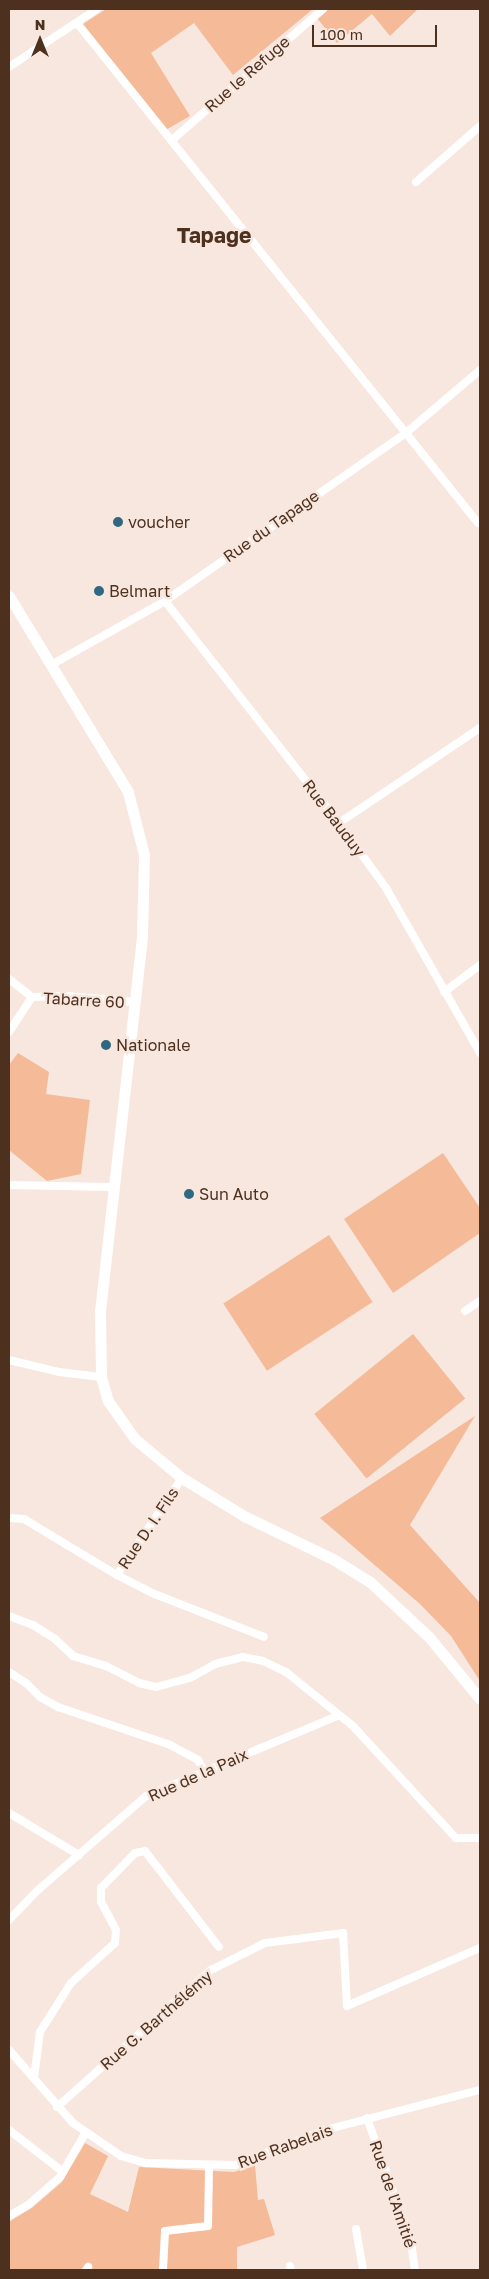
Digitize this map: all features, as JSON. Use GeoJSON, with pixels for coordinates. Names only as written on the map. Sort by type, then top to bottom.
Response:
{"type":"FeatureCollection","features":[{"type":"Feature","properties":{"kind":"main road"},"geometry":{"type":"LineString","coordinates":[[9,596],[128,792],[140,829],[145,887],[135,1002],[100,1310],[101,1377],[108,1401],[119,1420],[150,1455],[182,1478],[246,1517],[333,1559],[370,1582],[429,1636],[480,1699]]}},
{"type":"Feature","properties":{"kind":"street"},"geometry":{"type":"LineString","coordinates":[[9,67],[97,9]]}},
{"type":"Feature","properties":{"kind":"street","name":"Rue le Refuge"},"geometry":{"type":"LineString","coordinates":[[172,140],[323,9]]}},
{"type":"Feature","properties":{"kind":"street"},"geometry":{"type":"LineString","coordinates":[[77,23],[407,432],[478,523]]}},
{"type":"Feature","properties":{"kind":"street"},"geometry":{"type":"LineString","coordinates":[[416,182],[480,126]]}},
{"type":"Feature","properties":{"kind":"street","name":"Rue du Tapage"},"geometry":{"type":"LineString","coordinates":[[51,665],[164,600],[407,432],[480,370]]}},
{"type":"Feature","properties":{"kind":"street","name":"Rue Bauduy"},"geometry":{"type":"LineString","coordinates":[[164,600],[339,823],[386,888],[480,1053]]}},
{"type":"Feature","properties":{"kind":"street"},"geometry":{"type":"LineString","coordinates":[[339,823],[480,728]]}},
{"type":"Feature","properties":{"kind":"street"},"geometry":{"type":"LineString","coordinates":[[444,992],[480,965]]}},
{"type":"Feature","properties":{"kind":"street","name":"Tabarre 60"},"geometry":{"type":"LineString","coordinates":[[9,978],[32,997],[67,996],[135,1002]]}},
{"type":"Feature","properties":{"kind":"street"},"geometry":{"type":"LineString","coordinates":[[9,1032],[32,997]]}},
{"type":"Feature","properties":{"kind":"street"},"geometry":{"type":"LineString","coordinates":[[9,1185],[113,1187]]}},
{"type":"Feature","properties":{"kind":"street"},"geometry":{"type":"LineString","coordinates":[[465,1311],[480,1301]]}},
{"type":"Feature","properties":{"kind":"street"},"geometry":{"type":"LineString","coordinates":[[9,1360],[59,1372],[101,1377]]}},
{"type":"Feature","properties":{"kind":"street","name":"Rue D. I. Fils"},"geometry":{"type":"LineString","coordinates":[[9,1518],[24,1519],[117,1574],[182,1478]]}},
{"type":"Feature","properties":{"kind":"street"},"geometry":{"type":"LineString","coordinates":[[117,1574],[152,1593],[264,1637]]}},
{"type":"Feature","properties":{"kind":"street"},"geometry":{"type":"LineString","coordinates":[[9,1616],[48,1634],[73,1656],[106,1666],[139,1684],[156,1687],[243,1657],[263,1661],[286,1672],[337,1716],[352,1725],[456,1838],[480,1838]]}},
{"type":"Feature","properties":{"kind":"street"},"geometry":{"type":"LineString","coordinates":[[9,1672],[26,1683],[40,1697],[58,1707],[170,1744],[198,1760],[205,1772]]}},
{"type":"Feature","properties":{"kind":"street","name":"Rue de la Paix"},"geometry":{"type":"LineString","coordinates":[[9,1920],[146,1796],[337,1716]]}},
{"type":"Feature","properties":{"kind":"street"},"geometry":{"type":"LineString","coordinates":[[9,1813],[79,1855]]}},
{"type":"Feature","properties":{"kind":"street"},"geometry":{"type":"LineString","coordinates":[[34,2078],[40,2032],[71,1983],[115,1943],[116,1930],[101,1902],[101,1888],[136,1853],[145,1851],[219,1948]]}},
{"type":"Feature","properties":{"kind":"street","name":"Rue G. Barthélémy"},"geometry":{"type":"LineString","coordinates":[[57,2108],[212,1970],[265,1943],[343,1933],[346,2006],[480,1948]]}},
{"type":"Feature","properties":{"kind":"street","name":"Rue Rabelais"},"geometry":{"type":"LineString","coordinates":[[9,2050],[57,2108],[86,2132],[121,2156],[146,2163],[208,2166],[235,2165],[325,2130],[480,2090]]}},
{"type":"Feature","properties":{"kind":"street","name":"Rue de l'Amitié"},"geometry":{"type":"LineString","coordinates":[[367,2118],[411,2242],[416,2270]]}},
{"type":"Feature","properties":{"kind":"street"},"geometry":{"type":"LineString","coordinates":[[9,2130],[63,2172]]}},
{"type":"Feature","properties":{"kind":"street"},"geometry":{"type":"LineString","coordinates":[[9,2216],[44,2192],[63,2172],[86,2132]]}},
{"type":"Feature","properties":{"kind":"street"},"geometry":{"type":"LineString","coordinates":[[163,2270],[165,2232],[208,2226],[208,2166]]}},
{"type":"Feature","properties":{"kind":"street"},"geometry":{"type":"LineString","coordinates":[[356,2229],[363,2270]]}},
{"type":"Feature","properties":{"kind":"shaded area"},"geometry":{"type":"Polygon","coordinates":[[[106,9],[313,9],[233,75],[194,23],[151,53],[190,116],[162,132],[77,28],[106,9]]]}},
{"type":"Feature","properties":{"kind":"shaded area"},"geometry":{"type":"Polygon","coordinates":[[[328,9],[418,9],[390,36],[372,14],[337,43],[317,18],[328,9]]]}},
{"type":"Feature","properties":{"kind":"shaded area"},"geometry":{"type":"Polygon","coordinates":[[[18,1053],[49,1072],[46,1094],[90,1100],[81,1174],[47,1181],[9,1150],[9,1065],[18,1053]]]}},
{"type":"Feature","properties":{"kind":"shaded area"},"geometry":{"type":"Polygon","coordinates":[[[443,1153],[480,1208],[480,1233],[393,1293],[344,1219],[443,1153]]]}},
{"type":"Feature","properties":{"kind":"shaded area"},"geometry":{"type":"Polygon","coordinates":[[[329,1235],[373,1302],[267,1371],[223,1304],[329,1235]]]}},
{"type":"Feature","properties":{"kind":"shaded area"},"geometry":{"type":"Polygon","coordinates":[[[413,1334],[465,1399],[367,1478],[314,1414],[413,1334]]]}},
{"type":"Feature","properties":{"kind":"shaded area"},"geometry":{"type":"Polygon","coordinates":[[[475,1416],[410,1525],[480,1603],[480,1681],[451,1636],[420,1604],[320,1518],[475,1416]]]}},
{"type":"Feature","properties":{"kind":"shaded area"},"geometry":{"type":"Polygon","coordinates":[[[85,2143],[108,2156],[90,2194],[128,2212],[139,2167],[234,2172],[255,2165],[258,2200],[264,2199],[275,2235],[237,2247],[237,2270],[9,2270],[9,2222],[33,2207],[62,2182],[85,2143]]]}},
{"type":"Feature","properties":{"kind":"place","name":"voucher"},"geometry":{"type":"Point","coordinates":[118,522]}},
{"type":"Feature","properties":{"kind":"place","name":"Belmart"},"geometry":{"type":"Point","coordinates":[99,591]}},
{"type":"Feature","properties":{"kind":"place","name":"Nationale"},"geometry":{"type":"Point","coordinates":[106,1045]}},
{"type":"Feature","properties":{"kind":"place","name":"Sun Auto"},"geometry":{"type":"Point","coordinates":[189,1194]}},
{"type":"Feature","properties":{"kind":"district","name":"Tapage"},"geometry":{"type":"Point","coordinates":[214,235]}}]}
